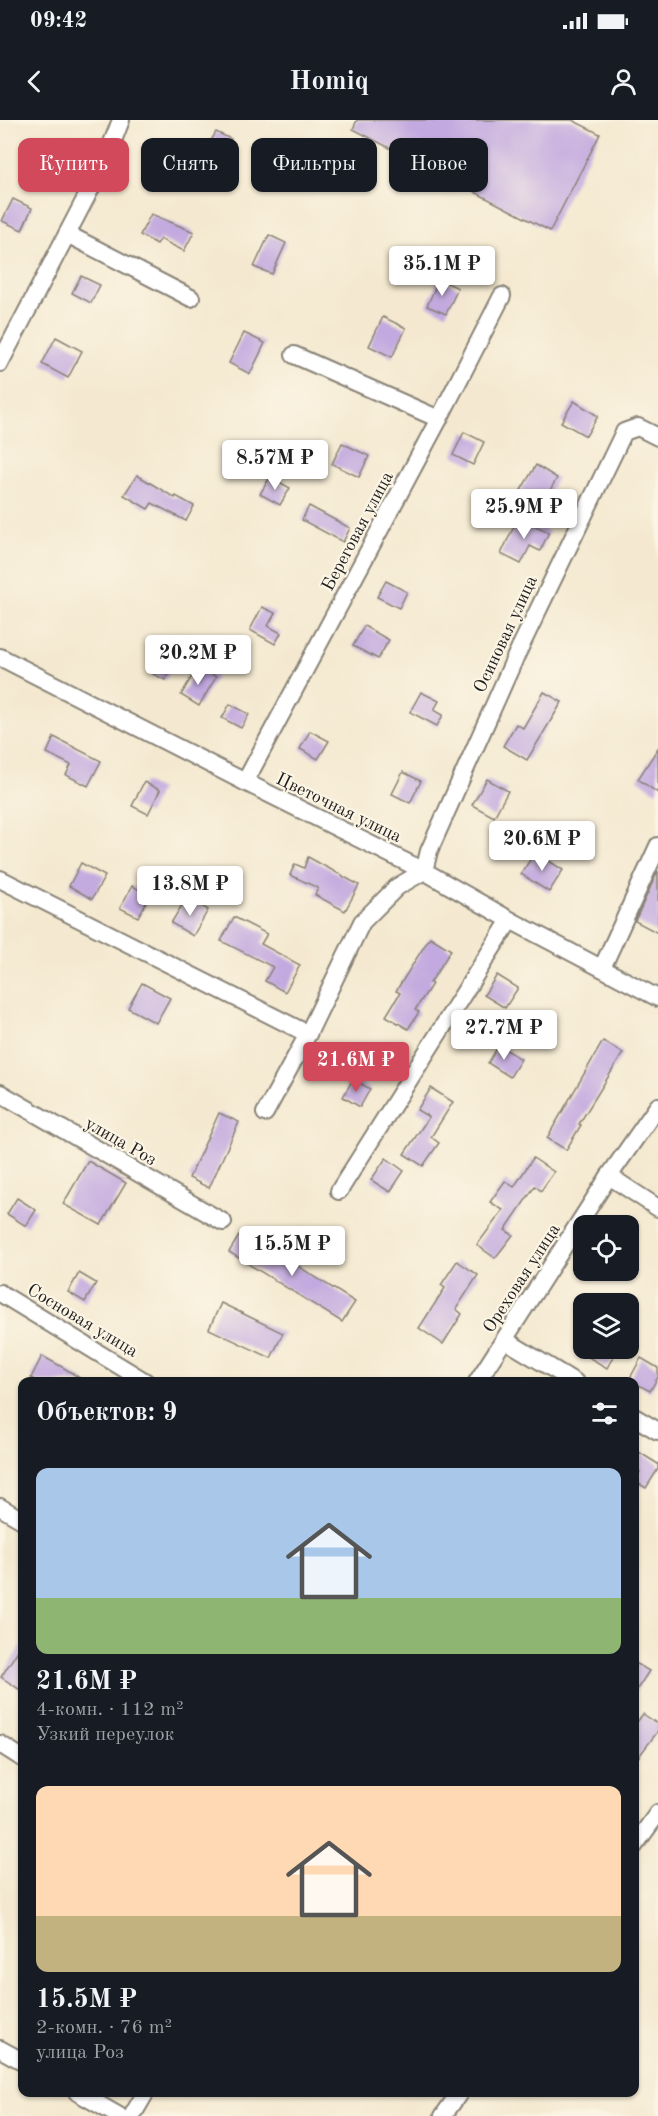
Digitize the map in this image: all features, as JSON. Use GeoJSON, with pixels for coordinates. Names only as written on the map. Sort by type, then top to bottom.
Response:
{"type":"FeatureCollection","features":[{"type":"Feature","properties":{"kind":"street"},"geometry":{"type":"LineString","coordinates":[[0,363],[105,161],[122,120]]}},
{"type":"Feature","properties":{"kind":"street"},"geometry":{"type":"LineString","coordinates":[[67,234],[190,298]]}},
{"type":"Feature","properties":{"kind":"street","name":"Береговая улица"},"geometry":{"type":"LineString","coordinates":[[245,782],[439,419],[502,296]]}},
{"type":"Feature","properties":{"kind":"street"},"geometry":{"type":"LineString","coordinates":[[294,355],[439,419]]}},
{"type":"Feature","properties":{"kind":"street","name":"Осиновая улица"},"geometry":{"type":"LineString","coordinates":[[424,870],[429,851],[515,658],[624,432],[638,427],[658,437]]}},
{"type":"Feature","properties":{"kind":"street","name":"Цветочная улица"},"geometry":{"type":"LineString","coordinates":[[0,657],[424,870],[510,920],[658,998]]}},
{"type":"Feature","properties":{"kind":"street"},"geometry":{"type":"LineString","coordinates":[[602,968],[658,846]]}},
{"type":"Feature","properties":{"kind":"street"},"geometry":{"type":"LineString","coordinates":[[265,1113],[308,1034],[362,922],[397,887],[424,870]]}},
{"type":"Feature","properties":{"kind":"street"},"geometry":{"type":"LineString","coordinates":[[0,879],[308,1034]]}},
{"type":"Feature","properties":{"kind":"street"},"geometry":{"type":"LineString","coordinates":[[339,1191],[510,920]]}},
{"type":"Feature","properties":{"kind":"street","name":"улица Роз"},"geometry":{"type":"LineString","coordinates":[[0,1094],[223,1222]]}},
{"type":"Feature","properties":{"kind":"street","name":"Ореховая улица"},"geometry":{"type":"LineString","coordinates":[[480,1377],[609,1176],[658,1106]]}},
{"type":"Feature","properties":{"kind":"street"},"geometry":{"type":"LineString","coordinates":[[609,1176],[658,1208]]}},
{"type":"Feature","properties":{"kind":"street","name":"Сосновая улица"},"geometry":{"type":"LineString","coordinates":[[0,1293],[139,1377]]}},
{"type":"Feature","properties":{"kind":"street"},"geometry":{"type":"LineString","coordinates":[[505,1340],[567,1377]]}},
{"type":"Feature","properties":{"kind":"street"},"geometry":{"type":"LineString","coordinates":[[639,1420],[658,1431]]}},
{"type":"Feature","properties":{"kind":"street"},"geometry":{"type":"LineString","coordinates":[[0,1507],[18,1518]]}},
{"type":"Feature","properties":{"kind":"street"},"geometry":{"type":"LineString","coordinates":[[0,1744],[18,1755]]}},
{"type":"Feature","properties":{"kind":"street"},"geometry":{"type":"LineString","coordinates":[[639,1839],[658,1813]]}},
{"type":"Feature","properties":{"kind":"street"},"geometry":{"type":"LineString","coordinates":[[0,2049],[18,2059]]}},
{"type":"Feature","properties":{"kind":"street"},"geometry":{"type":"LineString","coordinates":[[86,2097],[118,2116]]}},
{"type":"Feature","properties":{"kind":"street"},"geometry":{"type":"LineString","coordinates":[[132,2116],[143,2097]]}},
{"type":"Feature","properties":{"kind":"street"},"geometry":{"type":"LineString","coordinates":[[443,2116],[456,2097]]}},
{"type":"Feature","properties":{"kind":"building"},"geometry":{"type":"Polygon","coordinates":[[[357,120],[572,120],[600,134],[550,231],[475,192],[488,192],[488,138],[389,138],[389,148],[377,141],[377,138],[370,138],[353,129],[357,120]]]}},
{"type":"Feature","properties":{"kind":"building"},"geometry":{"type":"Polygon","coordinates":[[[216,132],[229,138],[213,138],[216,132]]]}},
{"type":"Feature","properties":{"kind":"building"},"geometry":{"type":"Polygon","coordinates":[[[13,199],[32,208],[22,230],[2,221],[13,199]]]}},
{"type":"Feature","properties":{"kind":"building"},"geometry":{"type":"Polygon","coordinates":[[[151,214],[194,232],[184,251],[160,239],[157,244],[140,235],[151,214]]]}},
{"type":"Feature","properties":{"kind":"building"},"geometry":{"type":"Polygon","coordinates":[[[269,235],[286,243],[272,274],[254,267],[269,235]]]}},
{"type":"Feature","properties":{"kind":"building"},"geometry":{"type":"Polygon","coordinates":[[[81,276],[100,285],[91,303],[72,293],[81,276]]]}},
{"type":"Feature","properties":{"kind":"building"},"geometry":{"type":"Polygon","coordinates":[[[439,279],[458,288],[446,314],[427,306],[439,279]]]}},
{"type":"Feature","properties":{"kind":"building"},"geometry":{"type":"Polygon","coordinates":[[[383,317],[406,328],[392,357],[369,346],[383,317]]]}},
{"type":"Feature","properties":{"kind":"building"},"geometry":{"type":"Polygon","coordinates":[[[244,333],[265,343],[250,374],[229,363],[244,333]]]}},
{"type":"Feature","properties":{"kind":"building"},"geometry":{"type":"Polygon","coordinates":[[[56,337],[82,351],[68,378],[42,364],[56,337]]]}},
{"type":"Feature","properties":{"kind":"building"},"geometry":{"type":"Polygon","coordinates":[[[574,401],[598,416],[586,436],[561,422],[574,401]]]}},
{"type":"Feature","properties":{"kind":"building"},"geometry":{"type":"Polygon","coordinates":[[[464,432],[484,442],[473,465],[453,455],[464,432]]]}},
{"type":"Feature","properties":{"kind":"building"},"geometry":{"type":"Polygon","coordinates":[[[342,443],[369,456],[359,477],[332,464],[342,443]]]}},
{"type":"Feature","properties":{"kind":"building"},"geometry":{"type":"Polygon","coordinates":[[[536,465],[557,478],[543,503],[521,490],[536,465]]]}},
{"type":"Feature","properties":{"kind":"building"},"geometry":{"type":"Polygon","coordinates":[[[137,475],[175,498],[176,496],[194,506],[186,521],[152,503],[148,509],[124,495],[137,475]]]}},
{"type":"Feature","properties":{"kind":"building"},"geometry":{"type":"Polygon","coordinates":[[[270,477],[290,488],[280,505],[260,494],[270,477]]]}},
{"type":"Feature","properties":{"kind":"building"},"geometry":{"type":"Polygon","coordinates":[[[309,506],[350,528],[343,542],[302,520],[309,506]]]}},
{"type":"Feature","properties":{"kind":"building"},"geometry":{"type":"Polygon","coordinates":[[[518,518],[549,532],[540,551],[530,546],[521,564],[501,554],[518,518]]]}},
{"type":"Feature","properties":{"kind":"building"},"geometry":{"type":"Polygon","coordinates":[[[386,581],[407,592],[399,608],[377,597],[386,581]]]}},
{"type":"Feature","properties":{"kind":"building"},"geometry":{"type":"Polygon","coordinates":[[[262,607],[275,613],[268,626],[281,633],[275,644],[250,630],[262,607]]]}},
{"type":"Feature","properties":{"kind":"building"},"geometry":{"type":"Polygon","coordinates":[[[364,626],[389,640],[378,659],[353,646],[364,626]]]}},
{"type":"Feature","properties":{"kind":"building"},"geometry":{"type":"Polygon","coordinates":[[[161,653],[175,661],[165,680],[151,673],[161,653]]]}},
{"type":"Feature","properties":{"kind":"building"},"geometry":{"type":"Polygon","coordinates":[[[198,666],[216,677],[199,706],[181,695],[198,666]]]}},
{"type":"Feature","properties":{"kind":"building"},"geometry":{"type":"Polygon","coordinates":[[[421,692],[439,701],[434,710],[443,715],[437,726],[410,712],[421,692]]]}},
{"type":"Feature","properties":{"kind":"building"},"geometry":{"type":"Polygon","coordinates":[[[544,692],[562,702],[527,760],[503,746],[516,724],[523,728],[544,692]]]}},
{"type":"Feature","properties":{"kind":"building"},"geometry":{"type":"Polygon","coordinates":[[[230,704],[249,714],[241,728],[222,718],[230,704]]]}},
{"type":"Feature","properties":{"kind":"building"},"geometry":{"type":"Polygon","coordinates":[[[310,731],[329,741],[318,759],[300,749],[310,731]]]}},
{"type":"Feature","properties":{"kind":"building"},"geometry":{"type":"Polygon","coordinates":[[[54,737],[101,761],[88,786],[66,775],[71,765],[47,753],[54,737]]]}},
{"type":"Feature","properties":{"kind":"building"},"geometry":{"type":"Polygon","coordinates":[[[658,748],[658,793],[638,779],[658,748]]]}},
{"type":"Feature","properties":{"kind":"building"},"geometry":{"type":"Polygon","coordinates":[[[403,772],[421,781],[410,803],[392,794],[403,772]]]}},
{"type":"Feature","properties":{"kind":"building"},"geometry":{"type":"Polygon","coordinates":[[[487,779],[508,791],[494,817],[472,805],[487,779]]]}},
{"type":"Feature","properties":{"kind":"building"},"geometry":{"type":"Polygon","coordinates":[[[144,782],[160,790],[148,814],[132,806],[144,782]]]}},
{"type":"Feature","properties":{"kind":"building"},"geometry":{"type":"Polygon","coordinates":[[[535,852],[563,870],[549,892],[521,874],[535,852]]]}},
{"type":"Feature","properties":{"kind":"building"},"geometry":{"type":"Polygon","coordinates":[[[308,857],[359,885],[345,911],[315,895],[318,888],[290,875],[295,864],[304,868],[308,857]]]}},
{"type":"Feature","properties":{"kind":"building"},"geometry":{"type":"Polygon","coordinates":[[[81,863],[105,876],[92,899],[69,886],[81,863]]]}},
{"type":"Feature","properties":{"kind":"building"},"geometry":{"type":"Polygon","coordinates":[[[658,871],[658,933],[635,921],[658,871]]]}},
{"type":"Feature","properties":{"kind":"building"},"geometry":{"type":"Polygon","coordinates":[[[132,886],[150,895],[138,917],[120,908],[132,886]]]}},
{"type":"Feature","properties":{"kind":"building"},"geometry":{"type":"Polygon","coordinates":[[[187,897],[208,910],[193,936],[171,923],[187,897]]]}},
{"type":"Feature","properties":{"kind":"building"},"geometry":{"type":"Polygon","coordinates":[[[234,917],[267,934],[261,944],[300,965],[285,992],[265,981],[273,967],[221,941],[234,917]]]}},
{"type":"Feature","properties":{"kind":"building"},"geometry":{"type":"Polygon","coordinates":[[[430,937],[451,950],[415,1010],[419,1012],[408,1029],[386,1016],[400,993],[396,991],[430,937]]]}},
{"type":"Feature","properties":{"kind":"building"},"geometry":{"type":"Polygon","coordinates":[[[497,975],[518,988],[505,1008],[484,995],[497,975]]]}},
{"type":"Feature","properties":{"kind":"building"},"geometry":{"type":"Polygon","coordinates":[[[142,983],[170,998],[156,1023],[128,1008],[142,983]]]}},
{"type":"Feature","properties":{"kind":"building"},"geometry":{"type":"Polygon","coordinates":[[[473,1016],[494,1029],[482,1048],[461,1035],[473,1016]]]}},
{"type":"Feature","properties":{"kind":"building"},"geometry":{"type":"Polygon","coordinates":[[[603,1041],[623,1053],[579,1124],[581,1125],[566,1150],[547,1138],[603,1041]]]}},
{"type":"Feature","properties":{"kind":"building"},"geometry":{"type":"Polygon","coordinates":[[[387,1045],[403,1055],[394,1068],[379,1058],[387,1045]]]}},
{"type":"Feature","properties":{"kind":"building"},"geometry":{"type":"Polygon","coordinates":[[[499,1045],[521,1059],[510,1077],[488,1063],[499,1045]]]}},
{"type":"Feature","properties":{"kind":"building"},"geometry":{"type":"Polygon","coordinates":[[[353,1079],[370,1089],[360,1107],[343,1097],[353,1079]]]}},
{"type":"Feature","properties":{"kind":"building"},"geometry":{"type":"Polygon","coordinates":[[[431,1088],[453,1102],[431,1137],[439,1143],[423,1166],[404,1154],[429,1117],[417,1110],[431,1088]]]}},
{"type":"Feature","properties":{"kind":"building"},"geometry":{"type":"Polygon","coordinates":[[[219,1113],[239,1122],[209,1188],[189,1178],[219,1113]]]}},
{"type":"Feature","properties":{"kind":"building"},"geometry":{"type":"Polygon","coordinates":[[[386,1158],[404,1171],[390,1192],[371,1180],[386,1158]]]}},
{"type":"Feature","properties":{"kind":"building"},"geometry":{"type":"Polygon","coordinates":[[[533,1158],[554,1172],[541,1191],[535,1186],[505,1230],[513,1235],[495,1258],[477,1245],[503,1210],[490,1202],[505,1181],[514,1187],[533,1158]]]}},
{"type":"Feature","properties":{"kind":"building"},"geometry":{"type":"Polygon","coordinates":[[[88,1161],[126,1183],[101,1225],[63,1204],[88,1161]]]}},
{"type":"Feature","properties":{"kind":"building"},"geometry":{"type":"Polygon","coordinates":[[[17,1198],[36,1210],[26,1226],[7,1214],[17,1198]]]}},
{"type":"Feature","properties":{"kind":"building"},"geometry":{"type":"Polygon","coordinates":[[[242,1231],[355,1302],[342,1322],[229,1252],[242,1231]]]}},
{"type":"Feature","properties":{"kind":"building"},"geometry":{"type":"Polygon","coordinates":[[[457,1261],[478,1275],[456,1309],[462,1314],[443,1344],[419,1328],[445,1288],[441,1285],[457,1261]]]}},
{"type":"Feature","properties":{"kind":"building"},"geometry":{"type":"Polygon","coordinates":[[[79,1273],[96,1283],[85,1302],[68,1292],[79,1273]]]}},
{"type":"Feature","properties":{"kind":"building"},"geometry":{"type":"Polygon","coordinates":[[[221,1303],[283,1333],[271,1358],[209,1329],[221,1303]]]}},
{"type":"Feature","properties":{"kind":"building"},"geometry":{"type":"Polygon","coordinates":[[[42,1356],[78,1377],[32,1377],[42,1356]]]}},
{"type":"Feature","properties":{"kind":"building"},"geometry":{"type":"Polygon","coordinates":[[[641,1358],[658,1368],[658,1377],[650,1391],[639,1385],[639,1377],[631,1377],[641,1358]]]}},
{"type":"Feature","properties":{"kind":"building"},"geometry":{"type":"Polygon","coordinates":[[[592,1359],[612,1359],[607,1368],[592,1359]]]}},
{"type":"Feature","properties":{"kind":"building"},"geometry":{"type":"Polygon","coordinates":[[[639,1452],[658,1464],[658,1469],[646,1488],[639,1484],[639,1452]]]}},
{"type":"Feature","properties":{"kind":"building"},"geometry":{"type":"Polygon","coordinates":[[[18,1650],[18,1688],[1,1677],[18,1650]]]}},
{"type":"Feature","properties":{"kind":"building"},"geometry":{"type":"Polygon","coordinates":[[[639,1665],[649,1671],[639,1686],[639,1665]]]}},
{"type":"Feature","properties":{"kind":"building"},"geometry":{"type":"Polygon","coordinates":[[[643,1714],[658,1724],[658,1731],[639,1756],[639,1719],[643,1714]]]}}]}
